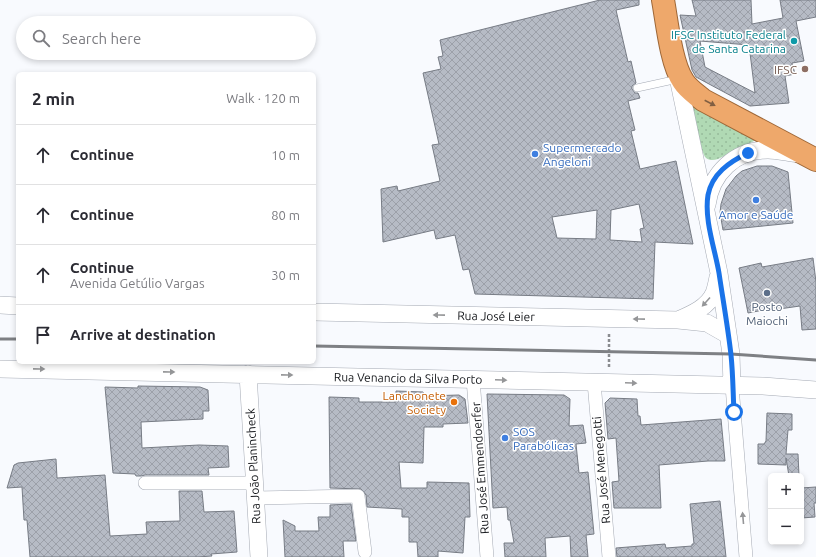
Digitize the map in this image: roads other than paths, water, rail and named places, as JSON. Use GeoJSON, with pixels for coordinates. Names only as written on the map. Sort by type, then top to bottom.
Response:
{"type":"FeatureCollection","features":[{"type":"Feature","properties":{"kind":"highway"},"geometry":{"type":"LineString","coordinates":[[663,0],[676,72],[692,91],[703,100],[812,158]]}},
{"type":"Feature","properties":{"kind":"street"},"geometry":{"type":"LineString","coordinates":[[676,72],[719,272],[731,357],[746,557]]}},
{"type":"Feature","properties":{"kind":"street"},"geometry":{"type":"LineString","coordinates":[[707,211],[710,188],[719,172],[748,153],[770,150],[812,158]]}},
{"type":"Feature","properties":{"kind":"street"},"geometry":{"type":"LineString","coordinates":[[694,156],[698,162],[708,168],[726,166]]}},
{"type":"Feature","properties":{"kind":"street","name":"Rua José Leier"},"geometry":{"type":"LineString","coordinates":[[678,320],[690,315],[705,305],[714,293],[719,272]]}},
{"type":"Feature","properties":{"kind":"street"},"geometry":{"type":"LineString","coordinates":[[0,305],[16,306]]}},
{"type":"Feature","properties":{"kind":"street","name":"Rua José Leier"},"geometry":{"type":"LineString","coordinates":[[316,312],[678,320],[707,323],[728,335]]}},
{"type":"Feature","properties":{"kind":"street"},"geometry":{"type":"LineString","coordinates":[[708,385],[719,378],[731,357]]}},
{"type":"Feature","properties":{"kind":"street"},"geometry":{"type":"LineString","coordinates":[[731,357],[742,371],[751,379],[763,386]]}},
{"type":"Feature","properties":{"kind":"street","name":"Rua Venancio da Silva Porto"},"geometry":{"type":"LineString","coordinates":[[0,369],[763,386],[816,390]]}},
{"type":"Feature","properties":{"kind":"street","name":"Rua João Planincheck"},"geometry":{"type":"LineString","coordinates":[[248,374],[259,557]]}},
{"type":"Feature","properties":{"kind":"street","name":"Rua José Emmendoerfer"},"geometry":{"type":"LineString","coordinates":[[473,379],[487,557]]}},
{"type":"Feature","properties":{"kind":"street","name":"Rua José Menegotti"},"geometry":{"type":"LineString","coordinates":[[594,382],[609,557]]}},
{"type":"Feature","properties":{"kind":"street"},"geometry":{"type":"LineString","coordinates":[[145,483],[255,491],[358,496],[365,552]]}},
{"type":"Feature","properties":{"kind":"lane"},"geometry":{"type":"LineString","coordinates":[[637,88],[676,72]]}},
{"type":"Feature","properties":{"kind":"railway"},"geometry":{"type":"LineString","coordinates":[[0,339],[16,339]]}},
{"type":"Feature","properties":{"kind":"railway"},"geometry":{"type":"LineString","coordinates":[[316,346],[731,354],[816,360]]}},
{"type":"Feature","properties":{"kind":"place","name":"IFSC Instituto Federal de Santa Catarina"},"geometry":{"type":"Point","coordinates":[794,41]}},
{"type":"Feature","properties":{"kind":"place","name":"IFSC"},"geometry":{"type":"Point","coordinates":[805,69]}},
{"type":"Feature","properties":{"kind":"place","name":"Supermercado Angeloni"},"geometry":{"type":"Point","coordinates":[535,154]}},
{"type":"Feature","properties":{"kind":"place","name":"Amor e Saúde"},"geometry":{"type":"Point","coordinates":[756,200]}},
{"type":"Feature","properties":{"kind":"place","name":"Posto Maiochi"},"geometry":{"type":"Point","coordinates":[767,293]}},
{"type":"Feature","properties":{"kind":"place","name":"Lanchonete Society"},"geometry":{"type":"Point","coordinates":[454,402]}},
{"type":"Feature","properties":{"kind":"place","name":"SOS Parabólicas"},"geometry":{"type":"Point","coordinates":[505,438]}}]}
